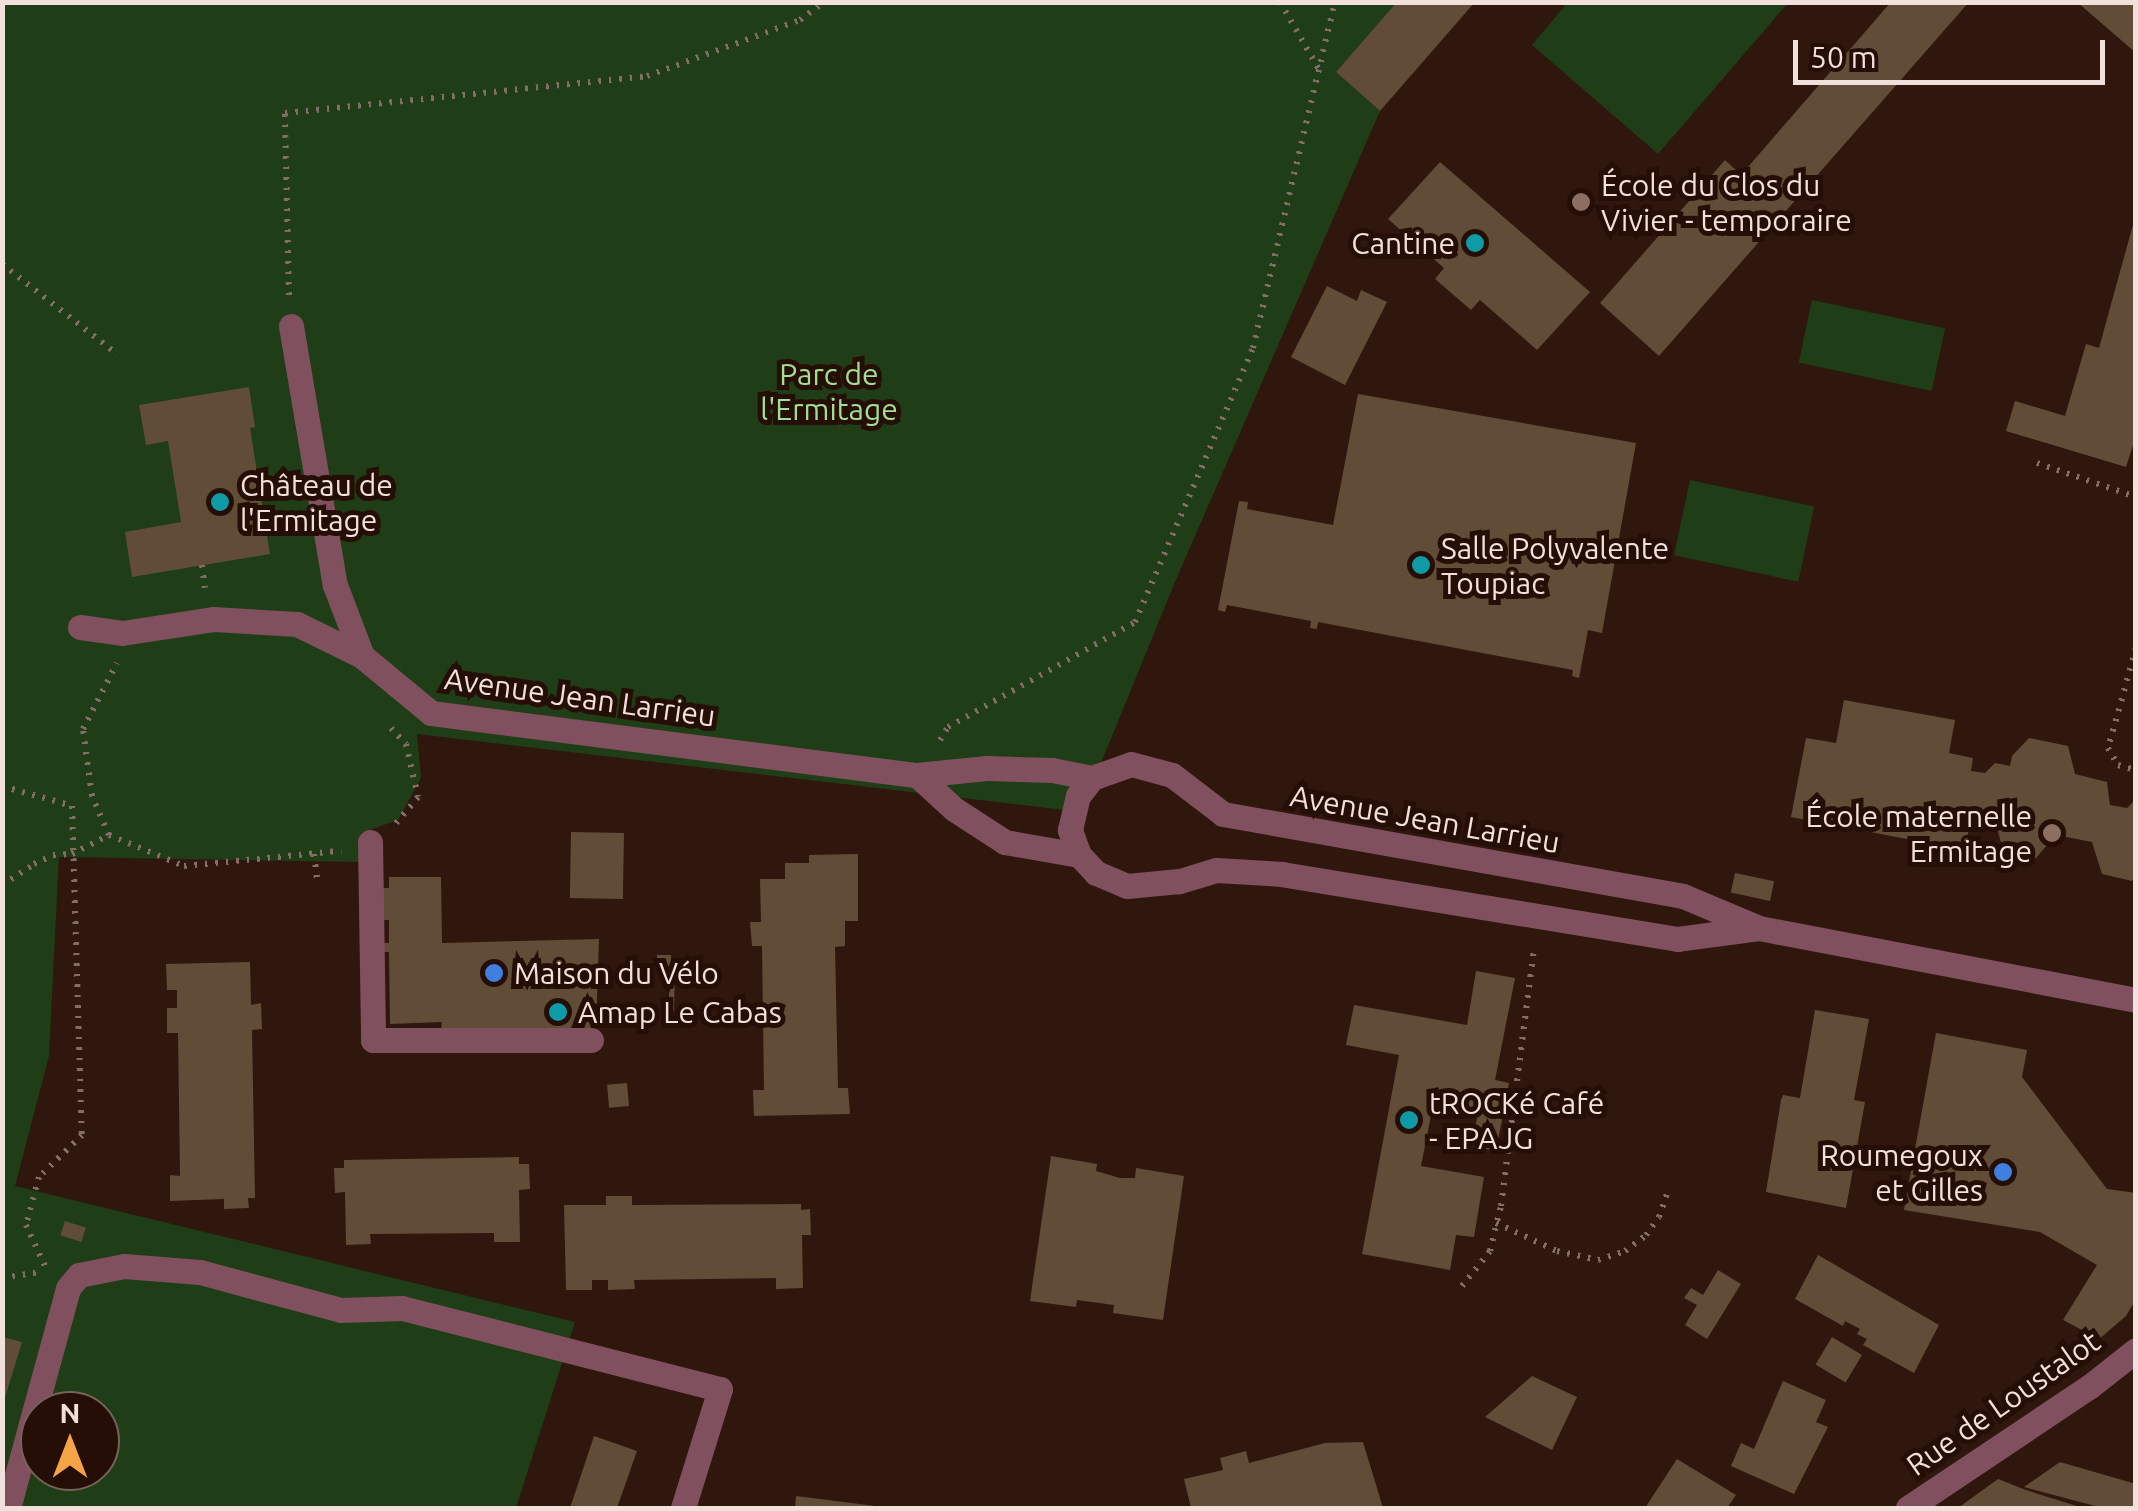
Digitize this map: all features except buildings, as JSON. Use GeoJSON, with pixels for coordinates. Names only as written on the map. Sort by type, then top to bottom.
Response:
{"type":"FeatureCollection","features":[{"type":"Feature","properties":{"kind":"street"},"geometry":{"type":"LineString","coordinates":[[291,326],[336,585],[362,656]]}},
{"type":"Feature","properties":{"kind":"street","name":"Avenue Jean Larrieu"},"geometry":{"type":"LineString","coordinates":[[80,627],[122,633],[213,619],[297,624],[362,656],[431,713],[917,776],[1003,769],[1052,770],[1092,778],[1131,764],[1154,766],[1189,786],[1224,814],[1242,819],[1682,896],[1758,928],[2136,1000]]}},
{"type":"Feature","properties":{"kind":"street","name":"Avenue Jean Larrieu"},"geometry":{"type":"LineString","coordinates":[[917,776],[954,809],[1004,842],[1078,855],[1096,873],[1127,886],[1179,882],[1216,870],[1283,874],[1678,938],[1758,928]]}},
{"type":"Feature","properties":{"kind":"street"},"geometry":{"type":"LineString","coordinates":[[1078,855],[1070,830],[1071,814],[1092,778]]}},
{"type":"Feature","properties":{"kind":"street"},"geometry":{"type":"LineString","coordinates":[[370,842],[373,1040],[591,1040]]}},
{"type":"Feature","properties":{"kind":"street"},"geometry":{"type":"LineString","coordinates":[[8,1508],[59,1333],[62,1306],[79,1275],[124,1266],[200,1272],[341,1310],[402,1308],[720,1390],[683,1508]]}},
{"type":"Feature","properties":{"kind":"street","name":"Rue de Loustalot"},"geometry":{"type":"LineString","coordinates":[[1908,1508],[2089,1387],[2136,1350]]}},
{"type":"Feature","properties":{"kind":"path"},"geometry":{"type":"LineString","coordinates":[[291,326],[282,154],[285,114],[647,76],[800,20],[824,2]]}},
{"type":"Feature","properties":{"kind":"path"},"geometry":{"type":"LineString","coordinates":[[1280,2],[1321,73]]}},
{"type":"Feature","properties":{"kind":"path"},"geometry":{"type":"LineString","coordinates":[[917,776],[948,727],[1135,622],[1253,348],[1336,2]]}},
{"type":"Feature","properties":{"kind":"path"},"geometry":{"type":"LineString","coordinates":[[2,264],[118,355]]}},
{"type":"Feature","properties":{"kind":"path"},"geometry":{"type":"LineString","coordinates":[[2036,462],[2136,497]]}},
{"type":"Feature","properties":{"kind":"path"},"geometry":{"type":"LineString","coordinates":[[258,482],[294,476]]}},
{"type":"Feature","properties":{"kind":"path"},"geometry":{"type":"LineString","coordinates":[[202,565],[213,619]]}},
{"type":"Feature","properties":{"kind":"path"},"geometry":{"type":"LineString","coordinates":[[2136,648],[2108,748],[2118,765],[2136,770]]}},
{"type":"Feature","properties":{"kind":"path"},"geometry":{"type":"LineString","coordinates":[[120,656],[83,729],[92,796],[108,836],[184,866],[314,854],[384,837],[418,797],[406,744],[379,715]]}},
{"type":"Feature","properties":{"kind":"path"},"geometry":{"type":"LineString","coordinates":[[2,786],[72,806],[82,1135],[39,1177],[26,1225],[47,1271]]}},
{"type":"Feature","properties":{"kind":"path"},"geometry":{"type":"LineString","coordinates":[[2,886],[34,864],[72,854],[108,836]]}},
{"type":"Feature","properties":{"kind":"path"},"geometry":{"type":"LineString","coordinates":[[314,854],[317,880]]}},
{"type":"Feature","properties":{"kind":"path"},"geometry":{"type":"LineString","coordinates":[[1462,1286],[1490,1251],[1496,1223],[1538,916]]}},
{"type":"Feature","properties":{"kind":"path"},"geometry":{"type":"LineString","coordinates":[[1496,1223],[1557,1252],[1598,1260],[1624,1252],[1646,1236],[1668,1191]]}},
{"type":"Feature","properties":{"kind":"path"},"geometry":{"type":"LineString","coordinates":[[2,1278],[47,1271],[79,1275]]}},
{"type":"Feature","properties":{"kind":"green space"},"geometry":{"type":"Polygon","coordinates":[[[1568,2],[1788,3],[1658,154],[1532,45],[1568,2]]]}},
{"type":"Feature","properties":{"kind":"green space","name":"Parc de l'Ermitage"},"geometry":{"type":"Polygon","coordinates":[[[3,3],[1397,3],[1336,72],[1380,111],[1175,582],[1081,812],[417,734],[421,778],[398,820],[361,833],[361,862],[59,857],[49,1056],[15,1186],[575,1322],[516,1508],[3,1508],[3,3]]]}},
{"type":"Feature","properties":{"kind":"green space"},"geometry":{"type":"Polygon","coordinates":[[[1812,300],[1945,328],[1932,391],[1799,363],[1812,300]]]}},
{"type":"Feature","properties":{"kind":"green space"},"geometry":{"type":"Polygon","coordinates":[[[1690,480],[1814,506],[1798,582],[1674,555],[1690,480]]]}},
{"type":"Feature","properties":{"kind":"place","name":"École du Clos du Vivier - temporaire"},"geometry":{"type":"Point","coordinates":[1581,202]}},
{"type":"Feature","properties":{"kind":"place","name":"Cantine"},"geometry":{"type":"Point","coordinates":[1475,243]}},
{"type":"Feature","properties":{"kind":"place","name":"Château de l'Ermitage"},"geometry":{"type":"Point","coordinates":[220,502]}},
{"type":"Feature","properties":{"kind":"place","name":"Salle Polyvalente Toupiac"},"geometry":{"type":"Point","coordinates":[1421,565]}},
{"type":"Feature","properties":{"kind":"place","name":"École maternelle Ermitage"},"geometry":{"type":"Point","coordinates":[2052,833]}},
{"type":"Feature","properties":{"kind":"place","name":"Maison du Vélo"},"geometry":{"type":"Point","coordinates":[494,973]}},
{"type":"Feature","properties":{"kind":"place","name":"Amap Le Cabas"},"geometry":{"type":"Point","coordinates":[558,1012]}},
{"type":"Feature","properties":{"kind":"place","name":"tROCKé Café - EPAJG"},"geometry":{"type":"Point","coordinates":[1409,1120]}},
{"type":"Feature","properties":{"kind":"place","name":"Roumegoux et Gilles"},"geometry":{"type":"Point","coordinates":[2003,1172]}}]}
